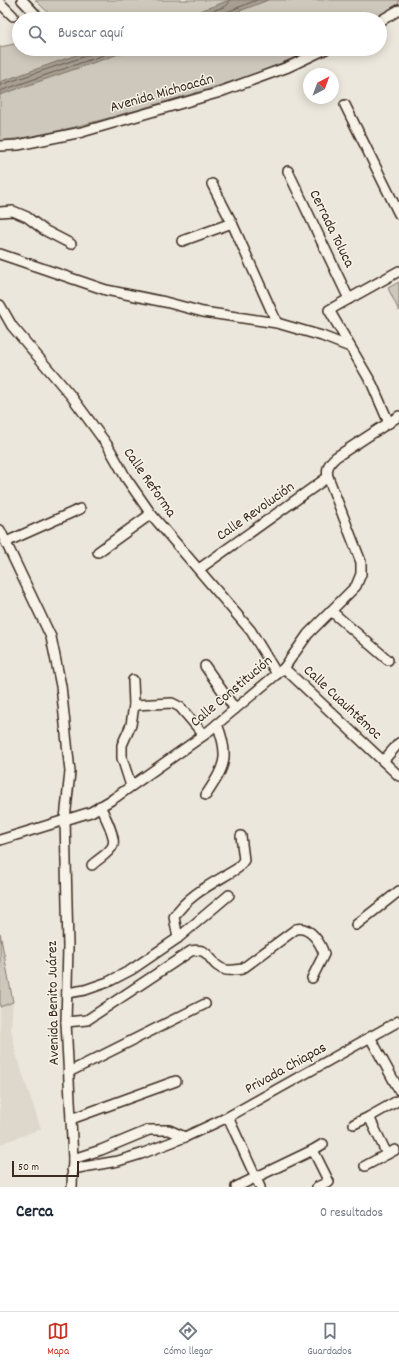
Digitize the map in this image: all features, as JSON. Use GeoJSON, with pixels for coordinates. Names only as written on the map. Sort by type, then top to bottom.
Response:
{"type":"FeatureCollection","features":[{"type":"Feature","properties":{"kind":"street"},"geometry":{"type":"LineString","coordinates":[[22,0],[33,12]]}},
{"type":"Feature","properties":{"kind":"street"},"geometry":{"type":"LineString","coordinates":[[0,2],[12,15]]}},
{"type":"Feature","properties":{"kind":"street"},"geometry":{"type":"LineString","coordinates":[[387,18],[399,10]]}},
{"type":"Feature","properties":{"kind":"street","name":"Avenida Michoacán"},"geometry":{"type":"LineString","coordinates":[[0,146],[18,145],[82,132],[217,93],[288,67],[311,56]]}},
{"type":"Feature","properties":{"kind":"street"},"geometry":{"type":"LineString","coordinates":[[345,105],[399,214]]}},
{"type":"Feature","properties":{"kind":"street","name":"Cerrada Toluca"},"geometry":{"type":"LineString","coordinates":[[288,171],[349,299]]}},
{"type":"Feature","properties":{"kind":"street"},"geometry":{"type":"LineString","coordinates":[[212,184],[232,223],[277,323]]}},
{"type":"Feature","properties":{"kind":"street"},"geometry":{"type":"LineString","coordinates":[[0,212],[12,211],[26,217],[44,230],[71,244]]}},
{"type":"Feature","properties":{"kind":"street"},"geometry":{"type":"LineString","coordinates":[[182,241],[232,223]]}},
{"type":"Feature","properties":{"kind":"street"},"geometry":{"type":"LineString","coordinates":[[0,254],[106,290],[165,302],[203,312],[277,323],[322,336],[350,347]]}},
{"type":"Feature","properties":{"kind":"street"},"geometry":{"type":"LineString","coordinates":[[389,423],[372,384],[329,310],[399,271]]}},
{"type":"Feature","properties":{"kind":"street","name":"Calle Reforma"},"geometry":{"type":"LineString","coordinates":[[0,305],[12,326],[72,397],[108,446],[126,478],[151,514],[251,631],[281,671]]}},
{"type":"Feature","properties":{"kind":"street"},"geometry":{"type":"LineString","coordinates":[[328,478],[327,471],[330,463],[336,457],[389,423],[398,419]]}},
{"type":"Feature","properties":{"kind":"street","name":"Calle Revolución"},"geometry":{"type":"LineString","coordinates":[[199,569],[328,478]]}},
{"type":"Feature","properties":{"kind":"street","name":"Calle Constitución"},"geometry":{"type":"LineString","coordinates":[[0,840],[90,812],[100,806],[131,786],[204,734],[281,671],[308,634],[356,586],[361,574],[361,562],[328,478]]}},
{"type":"Feature","properties":{"kind":"street"},"geometry":{"type":"LineString","coordinates":[[6,542],[80,509]]}},
{"type":"Feature","properties":{"kind":"street"},"geometry":{"type":"LineString","coordinates":[[98,552],[151,514]]}},
{"type":"Feature","properties":{"kind":"street","name":"Avenida Benito Juárez"},"geometry":{"type":"LineString","coordinates":[[0,530],[51,637],[61,686],[70,772],[65,819],[68,948],[66,1022],[73,1159],[72,1187]]}},
{"type":"Feature","properties":{"kind":"street"},"geometry":{"type":"LineString","coordinates":[[331,611],[388,660]]}},
{"type":"Feature","properties":{"kind":"street"},"geometry":{"type":"LineString","coordinates":[[205,666],[235,709]]}},
{"type":"Feature","properties":{"kind":"street","name":"Calle Cuauhtémoc"},"geometry":{"type":"LineString","coordinates":[[281,671],[399,776]]}},
{"type":"Feature","properties":{"kind":"street"},"geometry":{"type":"LineString","coordinates":[[131,786],[122,758],[122,745],[131,725],[134,705],[133,680]]}},
{"type":"Feature","properties":{"kind":"street"},"geometry":{"type":"LineString","coordinates":[[134,705],[172,703],[180,707],[204,734]]}},
{"type":"Feature","properties":{"kind":"street"},"geometry":{"type":"LineString","coordinates":[[206,795],[221,772],[225,755],[217,724]]}},
{"type":"Feature","properties":{"kind":"street"},"geometry":{"type":"LineString","coordinates":[[383,761],[399,743]]}},
{"type":"Feature","properties":{"kind":"street"},"geometry":{"type":"LineString","coordinates":[[92,865],[109,850],[113,844],[113,837],[100,806]]}},
{"type":"Feature","properties":{"kind":"street"},"geometry":{"type":"LineString","coordinates":[[178,938],[174,917],[180,907],[188,899],[238,868],[244,860],[241,836]]}},
{"type":"Feature","properties":{"kind":"street"},"geometry":{"type":"LineString","coordinates":[[356,925],[399,891]]}},
{"type":"Feature","properties":{"kind":"street"},"geometry":{"type":"LineString","coordinates":[[67,993],[85,990],[108,982],[131,970],[178,938],[229,895]]}},
{"type":"Feature","properties":{"kind":"street"},"geometry":{"type":"LineString","coordinates":[[66,1022],[87,1020],[191,950],[198,949],[204,951],[215,965],[224,970],[232,971],[242,969],[296,929],[302,928],[310,932],[321,946],[324,954],[312,978]]}},
{"type":"Feature","properties":{"kind":"street"},"geometry":{"type":"LineString","coordinates":[[69,1072],[205,1004]]}},
{"type":"Feature","properties":{"kind":"street","name":"Privada Chiapas"},"geometry":{"type":"LineString","coordinates":[[72,1169],[118,1161],[141,1154],[228,1118],[399,1021]]}},
{"type":"Feature","properties":{"kind":"street"},"geometry":{"type":"LineString","coordinates":[[370,1037],[399,1090]]}},
{"type":"Feature","properties":{"kind":"street"},"geometry":{"type":"LineString","coordinates":[[71,1119],[176,1080]]}},
{"type":"Feature","properties":{"kind":"street"},"geometry":{"type":"LineString","coordinates":[[354,1124],[399,1100]]}},
{"type":"Feature","properties":{"kind":"street"},"geometry":{"type":"LineString","coordinates":[[365,1166],[391,1152],[369,1117]]}},
{"type":"Feature","properties":{"kind":"street"},"geometry":{"type":"LineString","coordinates":[[228,1118],[260,1187]]}},
{"type":"Feature","properties":{"kind":"street"},"geometry":{"type":"LineString","coordinates":[[73,1159],[101,1150],[149,1130],[169,1130],[185,1137]]}},
{"type":"Feature","properties":{"kind":"street"},"geometry":{"type":"LineString","coordinates":[[236,1187],[323,1144]]}},
{"type":"Feature","properties":{"kind":"street"},"geometry":{"type":"LineString","coordinates":[[313,1150],[329,1182],[317,1187]]}},
{"type":"Feature","properties":{"kind":"shaded area"},"geometry":{"type":"Polygon","coordinates":[[[35,0],[399,0],[399,4],[385,12],[48,12],[35,0]]]}},
{"type":"Feature","properties":{"kind":"shaded area"},"geometry":{"type":"Polygon","coordinates":[[[12,44],[12,56],[297,56],[252,75],[189,95],[74,127],[0,141],[0,47],[12,44]]]}},
{"type":"Feature","properties":{"kind":"shaded area"},"geometry":{"type":"Polygon","coordinates":[[[399,282],[399,311],[388,288],[399,282]]]}},
{"type":"Feature","properties":{"kind":"shaded area"},"geometry":{"type":"Polygon","coordinates":[[[0,933],[13,1002],[0,1007],[0,933]]]}},
{"type":"Feature","properties":{"kind":"shaded area"},"geometry":{"type":"Polygon","coordinates":[[[13,1002],[11,1029],[16,1054],[41,1129],[0,1144],[0,1007],[13,1002]]]}},
{"type":"Feature","properties":{"kind":"water"},"geometry":{"type":"Polygon","coordinates":[[[230,0],[268,0],[237,12],[197,12],[230,0]]]}},
{"type":"Feature","properties":{"kind":"water"},"geometry":{"type":"Polygon","coordinates":[[[73,56],[113,56],[0,95],[0,82],[73,56]]]}}]}
